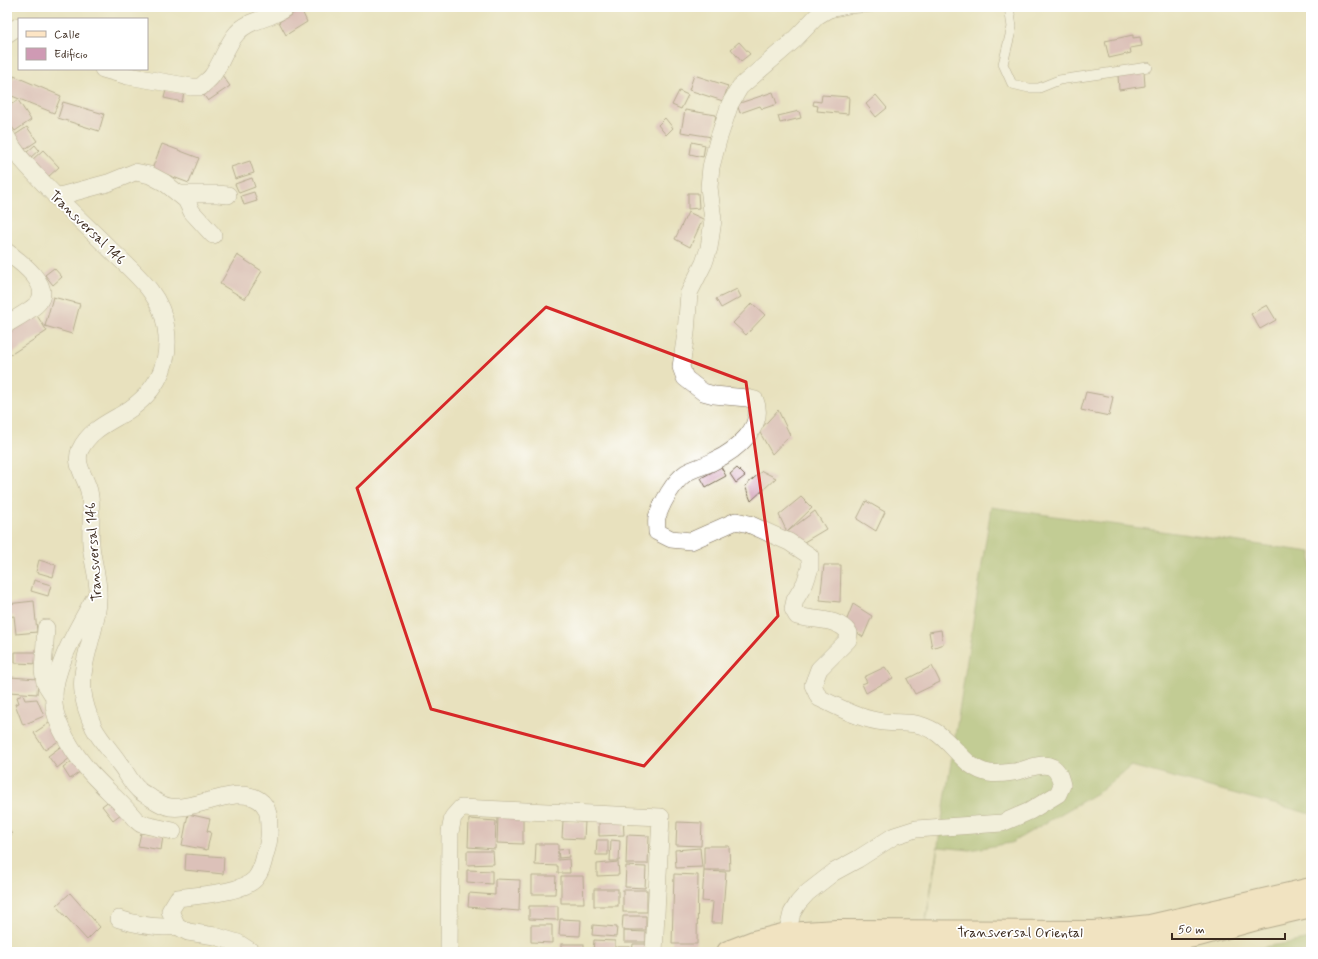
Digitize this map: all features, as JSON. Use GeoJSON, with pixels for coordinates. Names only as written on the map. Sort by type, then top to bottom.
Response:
{"type":"FeatureCollection","features":[{"type":"Feature","properties":{"kind":"main road","name":"Transversal Oriental"},"geometry":{"type":"LineString","coordinates":[[728,952],[754,942],[786,943],[837,931],[1094,932],[1150,926],[1311,889]]}},
{"type":"Feature","properties":{"kind":"main road","name":"Transversal Oriental"},"geometry":{"type":"LineString","coordinates":[[786,943],[791,950],[835,948],[1054,952],[1100,951],[1146,945],[1199,935],[1311,906]]}},
{"type":"Feature","properties":{"kind":"street"},"geometry":{"type":"LineString","coordinates":[[107,70],[128,76],[192,87],[201,87],[212,76],[237,32],[249,23],[281,12],[286,7]]}},
{"type":"Feature","properties":{"kind":"street"},"geometry":{"type":"LineString","coordinates":[[786,943],[792,913],[807,893],[834,872],[858,859],[894,836],[916,829],[1002,823],[1030,811],[1058,794],[1062,785],[1060,775],[1052,767],[1045,766],[1014,772],[988,773],[972,767],[948,742],[934,731],[913,722],[884,722],[862,717],[818,698],[813,686],[819,669],[848,640],[850,633],[845,627],[835,622],[807,619],[797,616],[793,610],[795,600],[805,583],[810,568],[810,556],[789,542],[749,524],[736,521],[690,541],[671,539],[657,532],[657,518],[676,481],[686,473],[715,461],[730,452],[744,440],[754,426],[757,413],[755,400],[714,395],[703,392],[685,378],[681,367],[686,333],[689,293],[704,263],[709,248],[713,220],[708,187],[711,167],[730,104],[740,87],[793,41],[817,16],[832,7]]}},
{"type":"Feature","properties":{"kind":"street"},"geometry":{"type":"LineString","coordinates":[[7,34],[18,27]]}},
{"type":"Feature","properties":{"kind":"street","name":"Transversal 146"},"geometry":{"type":"LineString","coordinates":[[7,137],[12,149],[56,197],[148,286],[163,312],[166,326],[167,344],[166,360],[162,373],[151,391],[135,406],[106,423],[89,436],[78,453],[80,467],[88,488],[91,506],[91,545],[98,592],[96,618],[83,677],[83,692],[87,712],[96,730],[138,791],[159,803],[171,807],[194,805],[223,797],[246,795],[260,800],[269,811],[270,837],[261,870],[253,881],[234,891],[178,898],[170,911],[177,926]]}},
{"type":"Feature","properties":{"kind":"street"},"geometry":{"type":"LineString","coordinates":[[56,197],[108,183],[135,172],[150,175],[165,183],[186,200],[192,212],[213,235]]}},
{"type":"Feature","properties":{"kind":"street"},"geometry":{"type":"LineString","coordinates":[[179,194],[210,193],[228,195]]}},
{"type":"Feature","properties":{"kind":"street"},"geometry":{"type":"LineString","coordinates":[[7,252],[29,269],[42,289],[42,296],[38,304],[7,324]]}},
{"type":"Feature","properties":{"kind":"street"},"geometry":{"type":"LineString","coordinates":[[98,592],[64,658],[55,684],[54,705],[62,732],[89,770],[135,819],[142,824],[172,831]]}},
{"type":"Feature","properties":{"kind":"street"},"geometry":{"type":"LineString","coordinates":[[46,628],[43,670],[45,682],[54,697]]}},
{"type":"Feature","properties":{"kind":"street"},"geometry":{"type":"LineString","coordinates":[[449,952],[450,832],[453,817],[461,808],[661,817],[654,952]]}},
{"type":"Feature","properties":{"kind":"street"},"geometry":{"type":"LineString","coordinates":[[119,919],[153,927],[177,926],[188,932],[215,936],[238,943],[252,952]]}},
{"type":"Feature","properties":{"kind":"lane"},"geometry":{"type":"LineString","coordinates":[[817,16],[848,9],[873,7]]}},
{"type":"Feature","properties":{"kind":"lane"},"geometry":{"type":"LineString","coordinates":[[1009,7],[1012,27],[1003,64],[1012,84],[1029,88],[1039,88],[1059,80],[1148,67]]}},
{"type":"Feature","properties":{"kind":"highlighted area"},"geometry":{"type":"Polygon","coordinates":[[[546,307],[746,382],[778,616],[644,766],[431,709],[357,488],[546,307]]]}},
{"type":"Feature","properties":{"kind":"green space"},"geometry":{"type":"Polygon","coordinates":[[[991,507],[1311,552],[1311,814],[1131,766],[1102,790],[1011,843],[970,850],[938,847],[926,921],[991,507]]]}},
{"type":"Feature","properties":{"kind":"green space"},"geometry":{"type":"Polygon","coordinates":[[[1311,939],[1311,952],[1233,952],[1241,951],[1311,939]]]}},
{"type":"Feature","properties":{"kind":"building"},"geometry":{"type":"Polygon","coordinates":[[[301,9],[307,22],[286,35],[279,22],[301,9]]]}},
{"type":"Feature","properties":{"kind":"building"},"geometry":{"type":"Polygon","coordinates":[[[1133,35],[1133,38],[1140,37],[1142,46],[1130,48],[1131,53],[1109,58],[1105,41],[1133,35]]]}},
{"type":"Feature","properties":{"kind":"building"},"geometry":{"type":"Polygon","coordinates":[[[739,42],[750,54],[741,61],[731,49],[739,42]]]}},
{"type":"Feature","properties":{"kind":"building"},"geometry":{"type":"Polygon","coordinates":[[[1144,71],[1145,86],[1119,90],[1118,75],[1144,71]]]}},
{"type":"Feature","properties":{"kind":"building"},"geometry":{"type":"Polygon","coordinates":[[[222,75],[230,86],[208,101],[200,90],[222,75]]]}},
{"type":"Feature","properties":{"kind":"building"},"geometry":{"type":"Polygon","coordinates":[[[694,75],[728,86],[723,101],[689,90],[694,75]]]}},
{"type":"Feature","properties":{"kind":"building"},"geometry":{"type":"Polygon","coordinates":[[[14,76],[61,96],[54,113],[7,94],[14,76]]]}},
{"type":"Feature","properties":{"kind":"building"},"geometry":{"type":"Polygon","coordinates":[[[166,90],[184,93],[182,102],[164,98],[166,90]]]}},
{"type":"Feature","properties":{"kind":"building"},"geometry":{"type":"Polygon","coordinates":[[[679,91],[688,95],[681,109],[672,105],[679,91]]]}},
{"type":"Feature","properties":{"kind":"building"},"geometry":{"type":"Polygon","coordinates":[[[773,92],[777,104],[762,109],[760,106],[740,113],[737,104],[773,92]]]}},
{"type":"Feature","properties":{"kind":"building"},"geometry":{"type":"Polygon","coordinates":[[[822,95],[849,97],[848,114],[817,111],[818,106],[813,105],[814,101],[821,102],[822,95]]]}},
{"type":"Feature","properties":{"kind":"building"},"geometry":{"type":"Polygon","coordinates":[[[876,95],[887,108],[876,117],[866,104],[876,95]]]}},
{"type":"Feature","properties":{"kind":"building"},"geometry":{"type":"Polygon","coordinates":[[[18,100],[31,120],[15,131],[7,120],[7,107],[18,100]]]}},
{"type":"Feature","properties":{"kind":"building"},"geometry":{"type":"Polygon","coordinates":[[[63,102],[104,114],[99,131],[58,118],[63,102]]]}},
{"type":"Feature","properties":{"kind":"building"},"geometry":{"type":"Polygon","coordinates":[[[685,110],[716,115],[712,137],[681,132],[685,110]]]}},
{"type":"Feature","properties":{"kind":"building"},"geometry":{"type":"Polygon","coordinates":[[[799,111],[801,118],[780,123],[778,116],[799,111]]]}},
{"type":"Feature","properties":{"kind":"building"},"geometry":{"type":"Polygon","coordinates":[[[665,118],[673,128],[666,135],[658,125],[665,118]]]}},
{"type":"Feature","properties":{"kind":"building"},"geometry":{"type":"Polygon","coordinates":[[[27,127],[37,141],[22,151],[12,137],[27,127]]]}},
{"type":"Feature","properties":{"kind":"building"},"geometry":{"type":"Polygon","coordinates":[[[692,142],[705,145],[703,157],[690,154],[692,142]]]}},
{"type":"Feature","properties":{"kind":"building"},"geometry":{"type":"Polygon","coordinates":[[[162,144],[199,158],[189,183],[152,169],[162,144]]]}},
{"type":"Feature","properties":{"kind":"building"},"geometry":{"type":"Polygon","coordinates":[[[35,145],[39,150],[30,158],[26,153],[35,145]]]}},
{"type":"Feature","properties":{"kind":"building"},"geometry":{"type":"Polygon","coordinates":[[[43,150],[59,167],[48,177],[32,160],[43,150]]]}},
{"type":"Feature","properties":{"kind":"building"},"geometry":{"type":"Polygon","coordinates":[[[250,161],[254,173],[235,179],[231,167],[250,161]]]}},
{"type":"Feature","properties":{"kind":"building"},"geometry":{"type":"Polygon","coordinates":[[[252,178],[255,187],[239,193],[235,184],[252,178]]]}},
{"type":"Feature","properties":{"kind":"building"},"geometry":{"type":"Polygon","coordinates":[[[254,192],[257,201],[244,205],[241,196],[254,192]]]}},
{"type":"Feature","properties":{"kind":"building"},"geometry":{"type":"Polygon","coordinates":[[[688,193],[698,193],[699,208],[688,209],[688,193]]]}},
{"type":"Feature","properties":{"kind":"building"},"geometry":{"type":"Polygon","coordinates":[[[688,212],[703,219],[690,247],[675,239],[688,212]]]}},
{"type":"Feature","properties":{"kind":"building"},"geometry":{"type":"Polygon","coordinates":[[[237,255],[262,271],[245,299],[220,284],[237,255]]]}},
{"type":"Feature","properties":{"kind":"building"},"geometry":{"type":"Polygon","coordinates":[[[54,268],[62,277],[53,285],[45,275],[54,268]]]}},
{"type":"Feature","properties":{"kind":"building"},"geometry":{"type":"Polygon","coordinates":[[[737,289],[741,297],[721,308],[716,299],[737,289]]]}},
{"type":"Feature","properties":{"kind":"building"},"geometry":{"type":"Polygon","coordinates":[[[53,297],[80,304],[72,334],[45,326],[53,297]]]}},
{"type":"Feature","properties":{"kind":"building"},"geometry":{"type":"Polygon","coordinates":[[[752,303],[765,315],[746,335],[733,323],[752,303]]]}},
{"type":"Feature","properties":{"kind":"building"},"geometry":{"type":"Polygon","coordinates":[[[1267,305],[1276,320],[1260,329],[1251,314],[1267,305]]]}},
{"type":"Feature","properties":{"kind":"building"},"geometry":{"type":"Polygon","coordinates":[[[32,308],[47,331],[7,357],[7,325],[32,308]]]}},
{"type":"Feature","properties":{"kind":"building"},"geometry":{"type":"Polygon","coordinates":[[[1086,392],[1113,397],[1109,416],[1081,410],[1086,392]]]}},
{"type":"Feature","properties":{"kind":"building"},"geometry":{"type":"Polygon","coordinates":[[[778,410],[790,435],[772,454],[759,431],[778,410]]]}},
{"type":"Feature","properties":{"kind":"building"},"geometry":{"type":"Polygon","coordinates":[[[721,467],[726,476],[706,487],[701,478],[721,467]]]}},
{"type":"Feature","properties":{"kind":"building"},"geometry":{"type":"Polygon","coordinates":[[[737,468],[745,476],[736,483],[730,474],[737,468]]]}},
{"type":"Feature","properties":{"kind":"building"},"geometry":{"type":"Polygon","coordinates":[[[762,471],[776,478],[751,501],[745,486],[762,471]]]}},
{"type":"Feature","properties":{"kind":"building"},"geometry":{"type":"Polygon","coordinates":[[[801,497],[812,508],[787,532],[779,515],[801,497]]]}},
{"type":"Feature","properties":{"kind":"building"},"geometry":{"type":"Polygon","coordinates":[[[866,501],[885,512],[876,531],[857,519],[866,501]]]}},
{"type":"Feature","properties":{"kind":"building"},"geometry":{"type":"Polygon","coordinates":[[[815,511],[826,529],[799,545],[787,532],[815,511]]]}},
{"type":"Feature","properties":{"kind":"building"},"geometry":{"type":"Polygon","coordinates":[[[39,560],[56,565],[53,577],[36,572],[39,560]]]}},
{"type":"Feature","properties":{"kind":"building"},"geometry":{"type":"Polygon","coordinates":[[[824,565],[841,565],[840,602],[820,600],[824,565]]]}},
{"type":"Feature","properties":{"kind":"building"},"geometry":{"type":"Polygon","coordinates":[[[34,580],[51,585],[48,596],[31,591],[34,580]]]}},
{"type":"Feature","properties":{"kind":"building"},"geometry":{"type":"Polygon","coordinates":[[[34,601],[37,632],[16,634],[14,616],[7,617],[7,604],[34,601]]]}},
{"type":"Feature","properties":{"kind":"building"},"geometry":{"type":"Polygon","coordinates":[[[853,604],[872,616],[863,637],[845,624],[853,604]]]}},
{"type":"Feature","properties":{"kind":"building"},"geometry":{"type":"Polygon","coordinates":[[[941,630],[943,644],[932,648],[929,632],[941,630]]]}},
{"type":"Feature","properties":{"kind":"building"},"geometry":{"type":"Polygon","coordinates":[[[15,652],[39,652],[39,664],[15,663],[15,652]]]}},
{"type":"Feature","properties":{"kind":"building"},"geometry":{"type":"Polygon","coordinates":[[[932,666],[940,682],[915,694],[907,679],[932,666]]]}},
{"type":"Feature","properties":{"kind":"building"},"geometry":{"type":"Polygon","coordinates":[[[885,667],[893,678],[866,693],[862,684],[867,682],[864,677],[885,667]]]}},
{"type":"Feature","properties":{"kind":"building"},"geometry":{"type":"Polygon","coordinates":[[[10,677],[38,679],[37,694],[9,692],[10,677]]]}},
{"type":"Feature","properties":{"kind":"building"},"geometry":{"type":"Polygon","coordinates":[[[23,695],[25,700],[37,699],[44,716],[23,725],[15,704],[19,703],[17,697],[23,695]]]}},
{"type":"Feature","properties":{"kind":"building"},"geometry":{"type":"Polygon","coordinates":[[[52,721],[63,738],[45,750],[34,733],[52,721]]]}},
{"type":"Feature","properties":{"kind":"building"},"geometry":{"type":"Polygon","coordinates":[[[67,742],[75,754],[57,768],[48,756],[67,742]]]}},
{"type":"Feature","properties":{"kind":"building"},"geometry":{"type":"Polygon","coordinates":[[[76,758],[84,769],[70,779],[63,768],[76,758]]]}},
{"type":"Feature","properties":{"kind":"building"},"geometry":{"type":"Polygon","coordinates":[[[114,797],[125,811],[113,820],[102,806],[114,797]]]}},
{"type":"Feature","properties":{"kind":"building"},"geometry":{"type":"Polygon","coordinates":[[[188,814],[210,819],[207,831],[211,832],[207,850],[182,845],[188,814]]]}},
{"type":"Feature","properties":{"kind":"building"},"geometry":{"type":"Polygon","coordinates":[[[498,817],[523,817],[523,844],[497,843],[498,817]]]}},
{"type":"Feature","properties":{"kind":"building"},"geometry":{"type":"Polygon","coordinates":[[[599,818],[623,818],[624,835],[599,836],[599,818]]]}},
{"type":"Feature","properties":{"kind":"building"},"geometry":{"type":"Polygon","coordinates":[[[469,819],[496,821],[495,849],[468,847],[469,819]]]}},
{"type":"Feature","properties":{"kind":"building"},"geometry":{"type":"Polygon","coordinates":[[[563,821],[585,822],[584,839],[562,838],[563,821]]]}},
{"type":"Feature","properties":{"kind":"building"},"geometry":{"type":"Polygon","coordinates":[[[677,822],[702,823],[701,846],[676,845],[677,822]]]}},
{"type":"Feature","properties":{"kind":"building"},"geometry":{"type":"Polygon","coordinates":[[[7,828],[12,834],[7,839],[7,828]]]}},
{"type":"Feature","properties":{"kind":"building"},"geometry":{"type":"Polygon","coordinates":[[[141,833],[163,836],[161,850],[138,846],[141,833]]]}},
{"type":"Feature","properties":{"kind":"building"},"geometry":{"type":"Polygon","coordinates":[[[627,835],[649,836],[648,864],[626,864],[627,835]]]}},
{"type":"Feature","properties":{"kind":"building"},"geometry":{"type":"Polygon","coordinates":[[[597,840],[608,840],[608,855],[596,855],[597,840]]]}},
{"type":"Feature","properties":{"kind":"building"},"geometry":{"type":"Polygon","coordinates":[[[611,840],[620,841],[619,861],[610,861],[611,840]]]}},
{"type":"Feature","properties":{"kind":"building"},"geometry":{"type":"Polygon","coordinates":[[[536,844],[558,844],[558,850],[568,849],[569,857],[559,858],[558,851],[558,860],[569,859],[570,873],[558,873],[558,866],[535,865],[536,844]]]}},
{"type":"Feature","properties":{"kind":"building"},"geometry":{"type":"Polygon","coordinates":[[[704,846],[729,846],[730,870],[704,870],[704,846]]]}},
{"type":"Feature","properties":{"kind":"building"},"geometry":{"type":"Polygon","coordinates":[[[700,848],[702,867],[676,868],[675,850],[700,848]]]}},
{"type":"Feature","properties":{"kind":"building"},"geometry":{"type":"Polygon","coordinates":[[[467,851],[493,851],[494,864],[467,865],[467,851]]]}},
{"type":"Feature","properties":{"kind":"building"},"geometry":{"type":"Polygon","coordinates":[[[186,854],[224,857],[223,874],[185,870],[186,854]]]}},
{"type":"Feature","properties":{"kind":"building"},"geometry":{"type":"Polygon","coordinates":[[[618,862],[619,875],[597,876],[597,864],[618,862]]]}},
{"type":"Feature","properties":{"kind":"building"},"geometry":{"type":"Polygon","coordinates":[[[626,866],[646,867],[645,888],[625,887],[626,866]]]}},
{"type":"Feature","properties":{"kind":"building"},"geometry":{"type":"Polygon","coordinates":[[[467,870],[492,871],[492,884],[467,882],[467,870]]]}},
{"type":"Feature","properties":{"kind":"building"},"geometry":{"type":"Polygon","coordinates":[[[704,871],[726,872],[722,923],[711,923],[713,902],[702,901],[704,871]]]}},
{"type":"Feature","properties":{"kind":"building"},"geometry":{"type":"Polygon","coordinates":[[[674,874],[698,875],[697,944],[672,944],[674,874]]]}},
{"type":"Feature","properties":{"kind":"building"},"geometry":{"type":"Polygon","coordinates":[[[532,876],[556,876],[555,894],[532,894],[532,876]]]}},
{"type":"Feature","properties":{"kind":"building"},"geometry":{"type":"Polygon","coordinates":[[[561,876],[583,876],[584,903],[561,903],[561,876]]]}},
{"type":"Feature","properties":{"kind":"building"},"geometry":{"type":"Polygon","coordinates":[[[495,879],[520,880],[519,911],[468,907],[469,893],[495,895],[495,879]]]}},
{"type":"Feature","properties":{"kind":"building"},"geometry":{"type":"Polygon","coordinates":[[[594,889],[618,889],[618,906],[594,906],[594,889]]]}},
{"type":"Feature","properties":{"kind":"building"},"geometry":{"type":"Polygon","coordinates":[[[623,890],[647,890],[647,912],[623,912],[623,890]]]}},
{"type":"Feature","properties":{"kind":"building"},"geometry":{"type":"Polygon","coordinates":[[[70,893],[100,927],[87,940],[56,906],[70,893]]]}},
{"type":"Feature","properties":{"kind":"building"},"geometry":{"type":"Polygon","coordinates":[[[529,906],[558,906],[558,920],[529,919],[529,906]]]}},
{"type":"Feature","properties":{"kind":"building"},"geometry":{"type":"Polygon","coordinates":[[[623,916],[646,916],[646,930],[622,930],[623,916]]]}},
{"type":"Feature","properties":{"kind":"building"},"geometry":{"type":"Polygon","coordinates":[[[560,919],[581,920],[580,936],[559,935],[560,919]]]}},
{"type":"Feature","properties":{"kind":"building"},"geometry":{"type":"Polygon","coordinates":[[[531,925],[552,925],[552,943],[531,942],[531,925]]]}},
{"type":"Feature","properties":{"kind":"building"},"geometry":{"type":"Polygon","coordinates":[[[593,925],[617,927],[616,937],[592,935],[593,925]]]}},
{"type":"Feature","properties":{"kind":"building"},"geometry":{"type":"Polygon","coordinates":[[[624,931],[646,932],[646,942],[624,942],[624,931]]]}},
{"type":"Feature","properties":{"kind":"building"},"geometry":{"type":"Polygon","coordinates":[[[594,940],[615,941],[615,952],[593,952],[594,940]]]}},
{"type":"Feature","properties":{"kind":"building"},"geometry":{"type":"Polygon","coordinates":[[[561,944],[584,944],[584,952],[561,952],[561,944]]]}},
{"type":"Feature","properties":{"kind":"building"},"geometry":{"type":"Polygon","coordinates":[[[633,944],[646,944],[646,952],[632,952],[633,944]]]}},
{"type":"Feature","properties":{"kind":"building"},"geometry":{"type":"Polygon","coordinates":[[[618,947],[630,947],[630,952],[618,952],[618,947]]]}}]}
